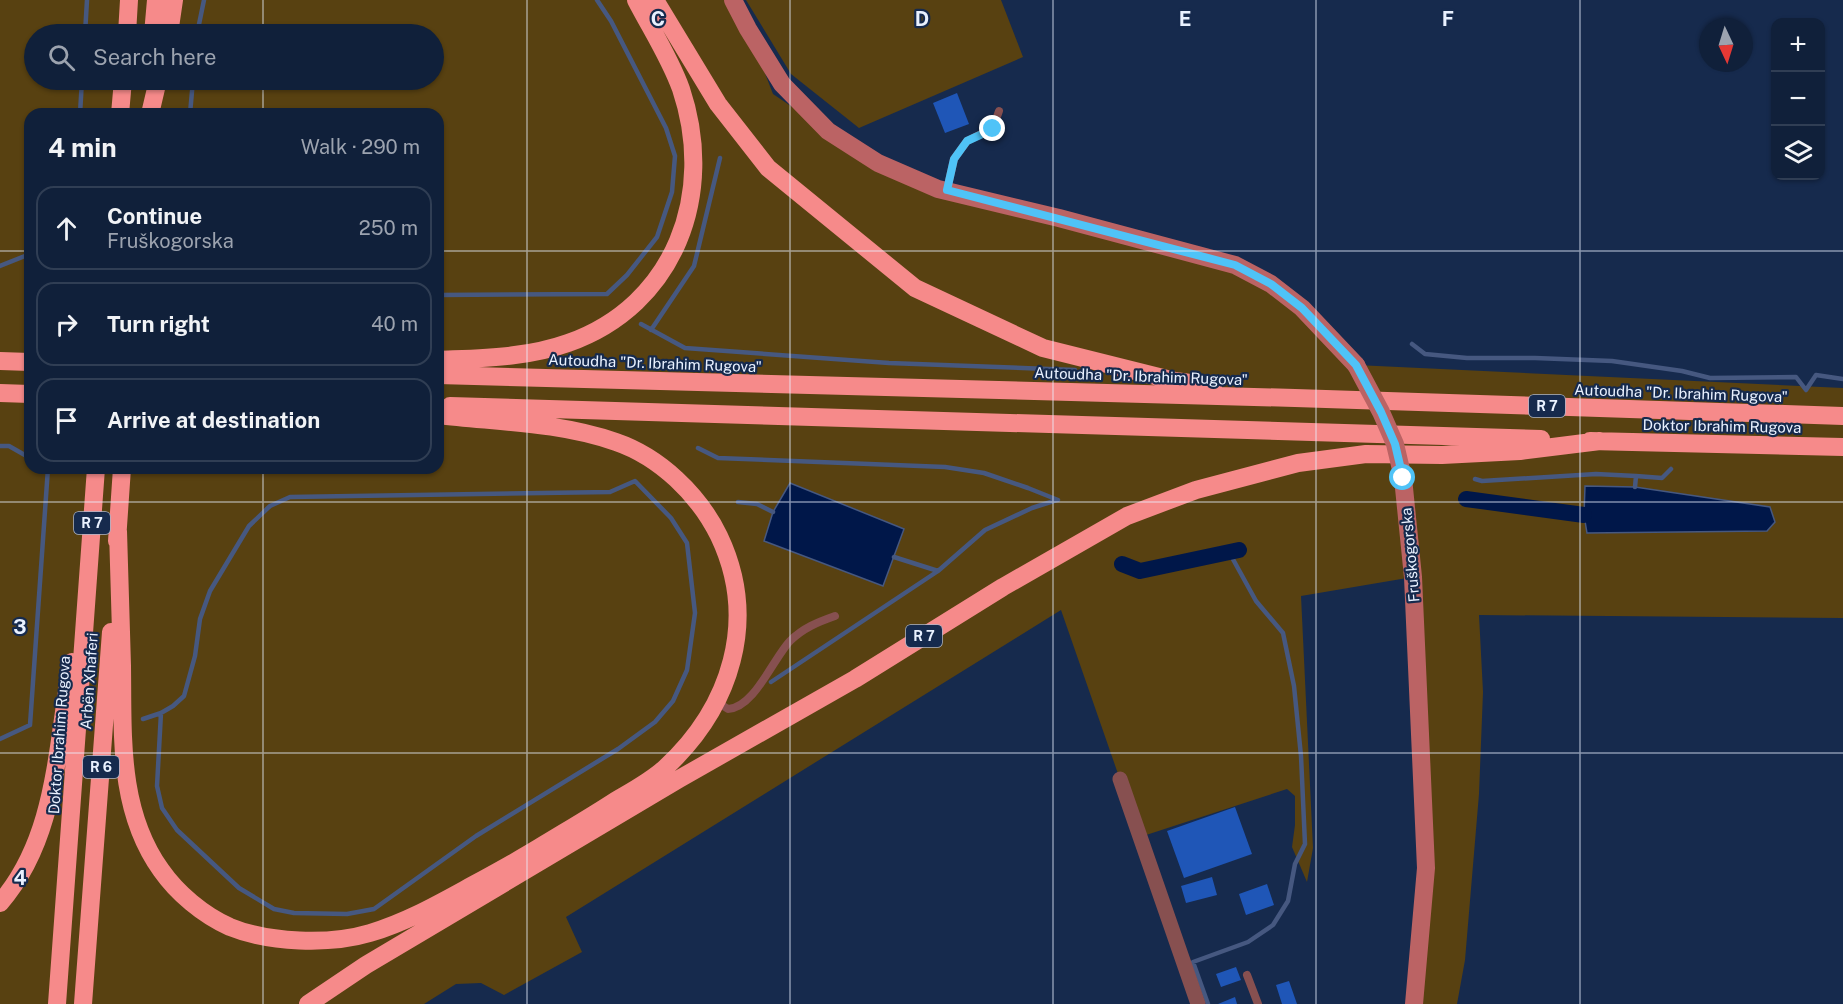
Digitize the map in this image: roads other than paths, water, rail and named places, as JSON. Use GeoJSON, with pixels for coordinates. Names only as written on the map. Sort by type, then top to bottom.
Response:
{"type":"FeatureCollection","features":[{"type":"Feature","properties":{"kind":"highway"},"geometry":{"type":"LineString","coordinates":[[119,0],[119,24]]}},
{"type":"Feature","properties":{"kind":"highway"},"geometry":{"type":"LineString","coordinates":[[128,24],[129,0]]}},
{"type":"Feature","properties":{"kind":"highway"},"geometry":{"type":"LineString","coordinates":[[154,24],[156,0]]}},
{"type":"Feature","properties":{"kind":"highway"},"geometry":{"type":"LineString","coordinates":[[170,24],[174,0]]}},
{"type":"Feature","properties":{"kind":"highway"},"geometry":{"type":"LineString","coordinates":[[444,360],[499,358],[540,351],[595,332],[641,296],[660,274],[676,247],[687,218],[694,184],[690,123],[681,88],[636,0]]}},
{"type":"Feature","properties":{"kind":"highway"},"geometry":{"type":"LineString","coordinates":[[655,0],[718,104],[768,168],[915,288],[1042,348],[1175,381],[1295,398]]}},
{"type":"Feature","properties":{"kind":"highway"},"geometry":{"type":"LineString","coordinates":[[120,108],[122,90]]}},
{"type":"Feature","properties":{"kind":"highway"},"geometry":{"type":"LineString","coordinates":[[148,108],[149,90]]}},
{"type":"Feature","properties":{"kind":"highway"},"geometry":{"type":"LineString","coordinates":[[150,108],[155,90]]}},
{"type":"Feature","properties":{"kind":"highway"},"geometry":{"type":"LineString","coordinates":[[0,362],[24,363]]}},
{"type":"Feature","properties":{"kind":"highway","name":"Autoudha \"Dr. Ibrahim Rugova\""},"geometry":{"type":"LineString","coordinates":[[444,375],[1295,398],[1843,416]]}},
{"type":"Feature","properties":{"kind":"highway"},"geometry":{"type":"LineString","coordinates":[[0,393],[24,394]]}},
{"type":"Feature","properties":{"kind":"highway"},"geometry":{"type":"LineString","coordinates":[[444,405],[1600,441]]}},
{"type":"Feature","properties":{"kind":"highway"},"geometry":{"type":"LineString","coordinates":[[118,531],[122,726],[126,774],[132,812],[146,847],[167,878],[180,892],[202,910],[230,927],[267,937],[302,940],[338,939],[369,933],[410,918],[529,854],[663,770],[704,725],[728,676],[734,649],[738,619],[736,586],[728,556],[713,524],[690,493],[658,464],[619,443],[560,427],[444,416]]}},
{"type":"Feature","properties":{"kind":"highway","name":"Doktor Ibrahim Rugova"},"geometry":{"type":"LineString","coordinates":[[1600,441],[1843,447]]}},
{"type":"Feature","properties":{"kind":"highway","name":"R 7"},"geometry":{"type":"LineString","coordinates":[[308,1004],[366,965],[679,779],[855,679],[1003,587],[1127,516],[1196,490],[1298,463],[1366,454],[1520,451],[1600,441]]}},
{"type":"Feature","properties":{"kind":"highway","name":"Doktor Ibrahim Rugova"},"geometry":{"type":"LineString","coordinates":[[57,1004],[96,474]]}},
{"type":"Feature","properties":{"kind":"highway","name":"Arbën Xhaferi"},"geometry":{"type":"LineString","coordinates":[[83,1004],[122,474]]}},
{"type":"Feature","properties":{"kind":"highway"},"geometry":{"type":"LineString","coordinates":[[0,903],[14,887],[26,866],[46,819],[57,765],[65,699],[88,578]]}},
{"type":"Feature","properties":{"kind":"street","name":"Fruškogorska"},"geometry":{"type":"LineString","coordinates":[[733,0],[782,84],[828,131],[878,163],[938,189],[1235,265],[1271,284],[1302,308],[1356,365],[1395,444],[1403,478],[1413,567],[1426,868],[1414,1004]]}},
{"type":"Feature","properties":{"kind":"street"},"geometry":{"type":"LineString","coordinates":[[1120,779],[1198,1004]]}},
{"type":"Feature","properties":{"kind":"lane"},"geometry":{"type":"LineString","coordinates":[[947,190],[954,159],[967,141],[993,129],[999,111]]}},
{"type":"Feature","properties":{"kind":"lane"},"geometry":{"type":"LineString","coordinates":[[717,702],[728,708],[741,705],[752,696],[791,640],[807,627],[835,616]]}},
{"type":"Feature","properties":{"kind":"lane"},"geometry":{"type":"LineString","coordinates":[[1247,975],[1258,1004]]}},
{"type":"Feature","properties":{"kind":"water"},"geometry":{"type":"Polygon","coordinates":[[[790,483],[904,529],[883,586],[764,541],[773,512],[790,483]]]}},
{"type":"Feature","properties":{"kind":"water"},"geometry":{"type":"Polygon","coordinates":[[[1585,486],[1635,487],[1770,507],[1775,522],[1767,531],[1587,533],[1584,515],[1585,486]]]}},
{"type":"Feature","properties":{"kind":"waterway"},"geometry":{"type":"LineString","coordinates":[[86,24],[87,0]]}},
{"type":"Feature","properties":{"kind":"waterway"},"geometry":{"type":"LineString","coordinates":[[199,24],[204,0]]}},
{"type":"Feature","properties":{"kind":"waterway"},"geometry":{"type":"LineString","coordinates":[[444,295],[607,294],[627,275],[657,237],[672,192],[675,156],[666,128],[611,21],[597,0]]}},
{"type":"Feature","properties":{"kind":"waterway"},"geometry":{"type":"LineString","coordinates":[[80,108],[81,90]]}},
{"type":"Feature","properties":{"kind":"waterway"},"geometry":{"type":"LineString","coordinates":[[191,108],[192,90]]}},
{"type":"Feature","properties":{"kind":"waterway"},"geometry":{"type":"LineString","coordinates":[[651,330],[694,266],[720,158]]}},
{"type":"Feature","properties":{"kind":"waterway"},"geometry":{"type":"LineString","coordinates":[[0,266],[24,256]]}},
{"type":"Feature","properties":{"kind":"waterway"},"geometry":{"type":"LineString","coordinates":[[641,324],[685,348],[889,363],[1075,370]]}},
{"type":"Feature","properties":{"kind":"waterway"},"geometry":{"type":"LineString","coordinates":[[1412,344],[1425,354],[1467,358],[1612,361],[1682,371],[1710,378],[1796,377],[1806,390],[1816,375],[1843,379]]}},
{"type":"Feature","properties":{"kind":"waterway"},"geometry":{"type":"LineString","coordinates":[[0,446],[9,446],[24,455]]}},
{"type":"Feature","properties":{"kind":"waterway"},"geometry":{"type":"LineString","coordinates":[[698,448],[718,458],[945,467],[984,473],[1058,500]]}},
{"type":"Feature","properties":{"kind":"waterway"},"geometry":{"type":"LineString","coordinates":[[1636,476],[1662,478],[1671,469]]}},
{"type":"Feature","properties":{"kind":"waterway"},"geometry":{"type":"LineString","coordinates":[[0,739],[30,725],[48,474]]}},
{"type":"Feature","properties":{"kind":"waterway"},"geometry":{"type":"LineString","coordinates":[[1475,479],[1482,481],[1596,474],[1636,476],[1635,487]]}},
{"type":"Feature","properties":{"kind":"waterway"},"geometry":{"type":"LineString","coordinates":[[143,719],[161,713],[184,696],[195,656],[200,619],[210,591],[249,526],[270,506],[290,497],[610,492],[635,481],[671,518],[687,543],[695,613],[687,670],[673,701],[655,722],[618,749],[476,836],[374,909],[347,914],[294,913],[274,909],[239,888],[177,830],[162,808],[157,786],[161,713]]}},
{"type":"Feature","properties":{"kind":"waterway"},"geometry":{"type":"LineString","coordinates":[[1466,499],[1584,515]]}},
{"type":"Feature","properties":{"kind":"waterway"},"geometry":{"type":"LineString","coordinates":[[894,557],[938,571],[985,530],[1032,508],[1057,500]]}},
{"type":"Feature","properties":{"kind":"waterway"},"geometry":{"type":"LineString","coordinates":[[738,502],[757,504],[773,512]]}},
{"type":"Feature","properties":{"kind":"waterway"},"geometry":{"type":"LineString","coordinates":[[1122,564],[1140,571],[1239,550]]}},
{"type":"Feature","properties":{"kind":"waterway"},"geometry":{"type":"LineString","coordinates":[[1208,1004],[1193,962],[1248,942],[1273,925],[1288,901],[1295,864],[1305,844],[1301,756],[1294,686],[1283,633],[1256,601],[1229,552]]}},
{"type":"Feature","properties":{"kind":"waterway"},"geometry":{"type":"LineString","coordinates":[[771,682],[938,571]]}}]}
